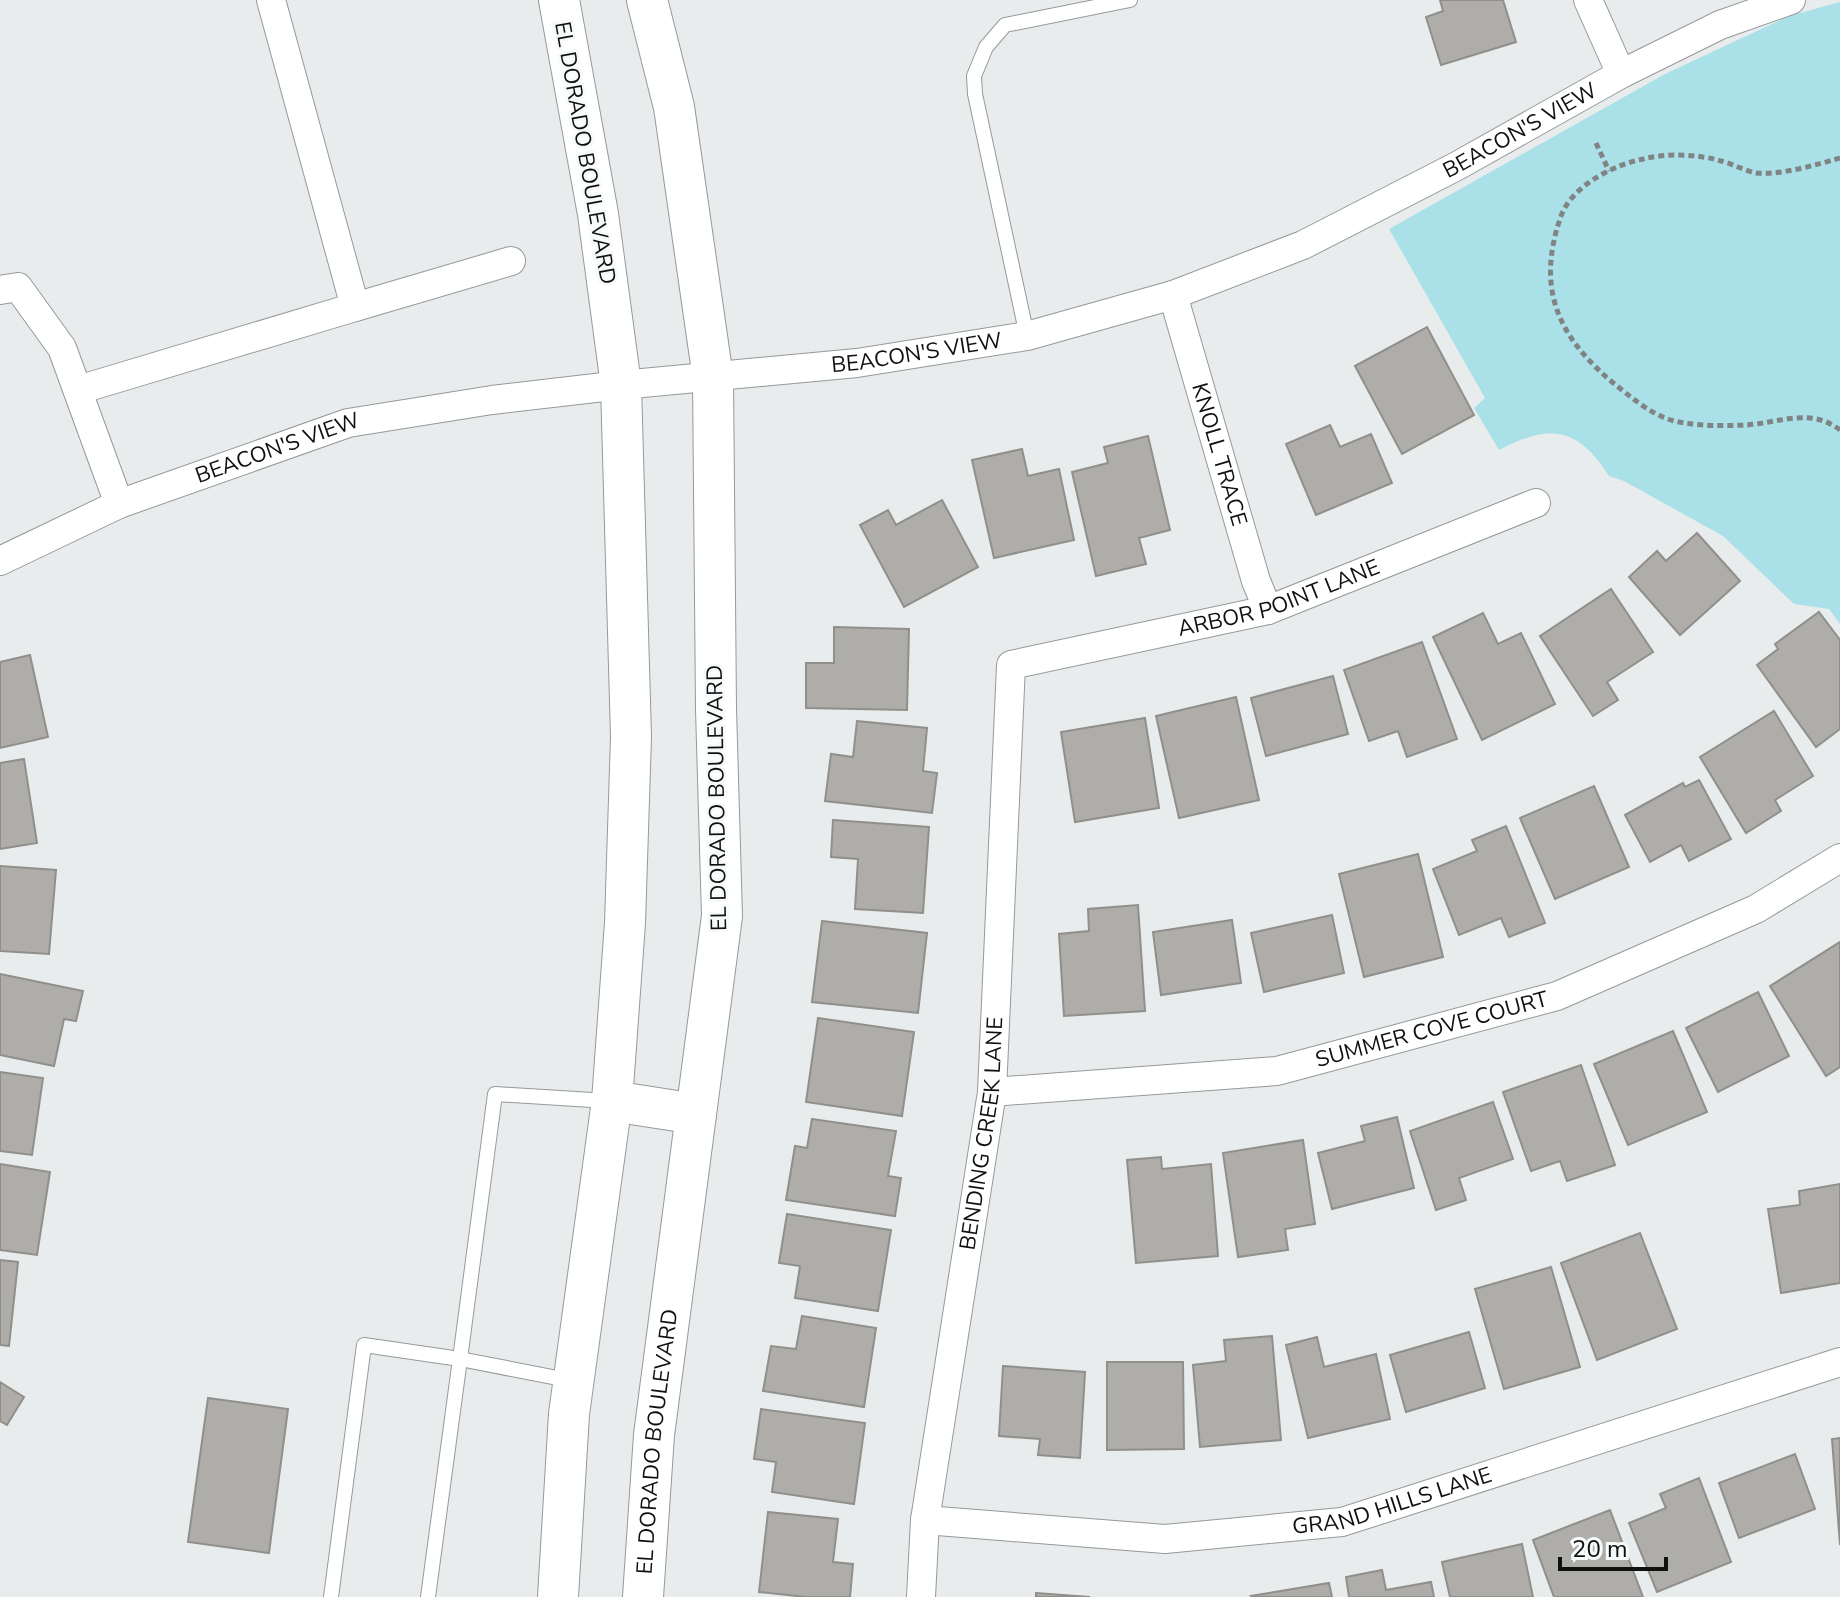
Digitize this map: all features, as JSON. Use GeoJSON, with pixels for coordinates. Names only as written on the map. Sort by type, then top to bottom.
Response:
{"type":"FeatureCollection","features":[{"type":"Feature","properties":{"kind":"main road","name":"EL DORADO BOULEVARD"},"geometry":{"type":"LineString","coordinates":[[558,1597],[565,1470],[574,1381],[612,1101],[625,923],[631,737],[621,385],[598,214],[559,0]]}},
{"type":"Feature","properties":{"kind":"main road","name":"EL DORADO BOULEVARD"},"geometry":{"type":"LineString","coordinates":[[643,1597],[654,1435],[722,916],[716,709],[713,378],[674,107],[647,0]]}},
{"type":"Feature","properties":{"kind":"main road"},"geometry":{"type":"LineString","coordinates":[[612,1101],[696,1114]]}},
{"type":"Feature","properties":{"kind":"street"},"geometry":{"type":"LineString","coordinates":[[271,0],[355,307]]}},
{"type":"Feature","properties":{"kind":"street"},"geometry":{"type":"LineString","coordinates":[[1588,0],[1621,74]]}},
{"type":"Feature","properties":{"kind":"street","name":"BEACON'S VIEW"},"geometry":{"type":"LineString","coordinates":[[0,561],[119,504],[348,423],[492,400],[857,363],[1027,336],[1173,295],[1303,245],[1457,166],[1621,74],[1720,25],[1791,0]]}},
{"type":"Feature","properties":{"kind":"street"},"geometry":{"type":"LineString","coordinates":[[78,390],[511,261]]}},
{"type":"Feature","properties":{"kind":"street"},"geometry":{"type":"LineString","coordinates":[[0,290],[18,287],[62,348],[119,504]]}},
{"type":"Feature","properties":{"kind":"street","name":"KNOLL TRACE"},"geometry":{"type":"LineString","coordinates":[[1173,295],[1256,581],[1268,610]]}},
{"type":"Feature","properties":{"kind":"street","name":"ARBOR POINT LANE"},"geometry":{"type":"LineString","coordinates":[[1011,665],[1268,610],[1536,503]]}},
{"type":"Feature","properties":{"kind":"street","name":"BENDING CREEK LANE"},"geometry":{"type":"LineString","coordinates":[[921,1597],[925,1520],[992,1092],[1011,665]]}},
{"type":"Feature","properties":{"kind":"street","name":"SUMMER COVE COURT"},"geometry":{"type":"LineString","coordinates":[[992,1092],[1277,1071],[1557,996],[1756,909],[1840,858]]}},
{"type":"Feature","properties":{"kind":"street","name":"GRAND HILLS LANE"},"geometry":{"type":"LineString","coordinates":[[925,1520],[1165,1539],[1342,1522],[1840,1362]]}},
{"type":"Feature","properties":{"kind":"lane"},"geometry":{"type":"LineString","coordinates":[[1027,336],[975,94],[974,76],[986,47],[1005,25],[1130,0]]}},
{"type":"Feature","properties":{"kind":"lane"},"geometry":{"type":"LineString","coordinates":[[428,1597],[495,1094],[612,1101]]}},
{"type":"Feature","properties":{"kind":"lane"},"geometry":{"type":"LineString","coordinates":[[331,1597],[364,1345],[460,1359],[574,1381]]}},
{"type":"Feature","properties":{"kind":"path"},"geometry":{"type":"LineString","coordinates":[[1596,143],[1609,171]]}},
{"type":"Feature","properties":{"kind":"path"},"geometry":{"type":"LineString","coordinates":[[1840,158],[1755,173],[1718,160],[1679,155],[1642,159],[1609,171],[1585,185],[1562,212],[1552,246],[1549,283],[1561,321],[1574,345],[1598,371],[1659,417],[1686,424],[1747,425],[1800,416],[1840,430]]}},
{"type":"Feature","properties":{"kind":"shaded area"},"geometry":{"type":"Polygon","coordinates":[[[1840,2],[1840,624],[1829,609],[1794,604],[1723,536],[1624,481],[1609,476],[1586,447],[1574,439],[1548,433],[1517,441],[1499,450],[1474,408],[1485,398],[1389,229],[1665,74],[1789,16],[1840,2]]]}},
{"type":"Feature","properties":{"kind":"building"},"geometry":{"type":"Polygon","coordinates":[[[1440,0],[1503,0],[1516,42],[1441,65],[1426,17],[1443,11],[1440,0]]]}},
{"type":"Feature","properties":{"kind":"building"},"geometry":{"type":"Polygon","coordinates":[[[1427,327],[1474,415],[1402,454],[1355,366],[1427,327]]]}},
{"type":"Feature","properties":{"kind":"building"},"geometry":{"type":"Polygon","coordinates":[[[1330,425],[1340,447],[1371,434],[1392,483],[1316,515],[1286,444],[1330,425]]]}},
{"type":"Feature","properties":{"kind":"building"},"geometry":{"type":"Polygon","coordinates":[[[1148,436],[1170,530],[1139,538],[1146,564],[1096,576],[1072,472],[1108,463],[1104,447],[1148,436]]]}},
{"type":"Feature","properties":{"kind":"building"},"geometry":{"type":"Polygon","coordinates":[[[1022,449],[1028,476],[1059,469],[1074,540],[994,558],[972,460],[1022,449]]]}},
{"type":"Feature","properties":{"kind":"building"},"geometry":{"type":"Polygon","coordinates":[[[942,500],[978,567],[904,607],[860,525],[888,510],[896,525],[942,500]]]}},
{"type":"Feature","properties":{"kind":"building"},"geometry":{"type":"Polygon","coordinates":[[[1697,533],[1740,581],[1680,635],[1629,577],[1657,551],[1666,561],[1697,533]]]}},
{"type":"Feature","properties":{"kind":"building"},"geometry":{"type":"Polygon","coordinates":[[[1611,589],[1653,652],[1607,682],[1618,700],[1593,716],[1540,636],[1611,589]]]}},
{"type":"Feature","properties":{"kind":"building"},"geometry":{"type":"Polygon","coordinates":[[[1819,612],[1840,640],[1840,729],[1816,747],[1757,665],[1778,649],[1775,644],[1819,612]]]}},
{"type":"Feature","properties":{"kind":"building"},"geometry":{"type":"Polygon","coordinates":[[[1483,613],[1498,644],[1521,633],[1555,704],[1482,740],[1433,637],[1483,613]]]}},
{"type":"Feature","properties":{"kind":"building"},"geometry":{"type":"Polygon","coordinates":[[[834,627],[909,629],[907,710],[806,708],[806,663],[834,663],[834,627]]]}},
{"type":"Feature","properties":{"kind":"building"},"geometry":{"type":"Polygon","coordinates":[[[1422,642],[1457,739],[1407,757],[1398,731],[1369,741],[1344,670],[1422,642]]]}},
{"type":"Feature","properties":{"kind":"building"},"geometry":{"type":"Polygon","coordinates":[[[30,655],[48,737],[0,748],[0,662],[30,655]]]}},
{"type":"Feature","properties":{"kind":"building"},"geometry":{"type":"Polygon","coordinates":[[[1333,676],[1348,734],[1266,756],[1251,698],[1333,676]]]}},
{"type":"Feature","properties":{"kind":"building"},"geometry":{"type":"Polygon","coordinates":[[[1236,697],[1259,800],[1179,818],[1156,716],[1236,697]]]}},
{"type":"Feature","properties":{"kind":"building"},"geometry":{"type":"Polygon","coordinates":[[[1774,711],[1813,776],[1775,800],[1781,811],[1746,833],[1700,757],[1774,711]]]}},
{"type":"Feature","properties":{"kind":"building"},"geometry":{"type":"Polygon","coordinates":[[[1145,718],[1159,808],[1075,822],[1061,732],[1145,718]]]}},
{"type":"Feature","properties":{"kind":"building"},"geometry":{"type":"Polygon","coordinates":[[[857,721],[927,728],[923,771],[937,773],[932,813],[825,801],[831,754],[853,757],[857,721]]]}},
{"type":"Feature","properties":{"kind":"building"},"geometry":{"type":"Polygon","coordinates":[[[24,759],[37,843],[0,849],[0,763],[24,759]]]}},
{"type":"Feature","properties":{"kind":"building"},"geometry":{"type":"Polygon","coordinates":[[[1699,780],[1731,839],[1689,861],[1681,845],[1650,862],[1625,815],[1683,783],[1685,787],[1699,780]]]}},
{"type":"Feature","properties":{"kind":"building"},"geometry":{"type":"Polygon","coordinates":[[[1594,786],[1629,867],[1555,899],[1520,818],[1594,786]]]}},
{"type":"Feature","properties":{"kind":"building"},"geometry":{"type":"Polygon","coordinates":[[[833,820],[929,827],[923,913],[855,909],[858,859],[831,857],[833,820]]]}},
{"type":"Feature","properties":{"kind":"building"},"geometry":{"type":"Polygon","coordinates":[[[1506,826],[1545,923],[1509,937],[1501,918],[1459,935],[1433,869],[1477,851],[1472,840],[1506,826]]]}},
{"type":"Feature","properties":{"kind":"building"},"geometry":{"type":"Polygon","coordinates":[[[1418,854],[1443,957],[1364,977],[1339,874],[1418,854]]]}},
{"type":"Feature","properties":{"kind":"building"},"geometry":{"type":"Polygon","coordinates":[[[0,866],[56,870],[49,954],[0,951],[0,866]]]}},
{"type":"Feature","properties":{"kind":"building"},"geometry":{"type":"Polygon","coordinates":[[[1138,905],[1145,1011],[1064,1016],[1059,934],[1089,931],[1088,909],[1138,905]]]}},
{"type":"Feature","properties":{"kind":"building"},"geometry":{"type":"Polygon","coordinates":[[[1332,915],[1344,973],[1264,992],[1251,933],[1332,915]]]}},
{"type":"Feature","properties":{"kind":"building"},"geometry":{"type":"Polygon","coordinates":[[[1232,920],[1241,983],[1161,995],[1153,932],[1232,920]]]}},
{"type":"Feature","properties":{"kind":"building"},"geometry":{"type":"Polygon","coordinates":[[[822,921],[927,933],[918,1013],[812,1002],[822,921]]]}},
{"type":"Feature","properties":{"kind":"building"},"geometry":{"type":"Polygon","coordinates":[[[1840,942],[1840,1067],[1826,1076],[1770,986],[1840,942]]]}},
{"type":"Feature","properties":{"kind":"building"},"geometry":{"type":"Polygon","coordinates":[[[0,974],[83,991],[76,1021],[64,1019],[54,1066],[0,1055],[0,974]]]}},
{"type":"Feature","properties":{"kind":"building"},"geometry":{"type":"Polygon","coordinates":[[[1758,992],[1789,1056],[1718,1092],[1686,1028],[1758,992]]]}},
{"type":"Feature","properties":{"kind":"building"},"geometry":{"type":"Polygon","coordinates":[[[818,1018],[914,1032],[902,1116],[806,1102],[818,1018]]]}},
{"type":"Feature","properties":{"kind":"building"},"geometry":{"type":"Polygon","coordinates":[[[1673,1031],[1707,1112],[1628,1145],[1594,1064],[1673,1031]]]}},
{"type":"Feature","properties":{"kind":"building"},"geometry":{"type":"Polygon","coordinates":[[[1581,1065],[1615,1165],[1567,1181],[1560,1161],[1531,1171],[1503,1092],[1581,1065]]]}},
{"type":"Feature","properties":{"kind":"building"},"geometry":{"type":"Polygon","coordinates":[[[0,1072],[43,1078],[32,1155],[0,1151],[0,1072]]]}},
{"type":"Feature","properties":{"kind":"building"},"geometry":{"type":"Polygon","coordinates":[[[1493,1102],[1513,1159],[1459,1178],[1466,1200],[1436,1210],[1410,1131],[1493,1102]]]}},
{"type":"Feature","properties":{"kind":"building"},"geometry":{"type":"Polygon","coordinates":[[[1397,1117],[1414,1188],[1332,1209],[1318,1153],[1365,1141],[1361,1126],[1397,1117]]]}},
{"type":"Feature","properties":{"kind":"building"},"geometry":{"type":"Polygon","coordinates":[[[812,1119],[896,1131],[888,1176],[901,1178],[895,1216],[786,1200],[795,1146],[807,1148],[812,1119]]]}},
{"type":"Feature","properties":{"kind":"building"},"geometry":{"type":"Polygon","coordinates":[[[1303,1140],[1315,1224],[1285,1229],[1288,1250],[1238,1257],[1223,1153],[1303,1140]]]}},
{"type":"Feature","properties":{"kind":"building"},"geometry":{"type":"Polygon","coordinates":[[[1161,1157],[1162,1169],[1211,1164],[1218,1256],[1136,1263],[1127,1160],[1161,1157]]]}},
{"type":"Feature","properties":{"kind":"building"},"geometry":{"type":"Polygon","coordinates":[[[0,1164],[50,1172],[37,1255],[0,1250],[0,1164]]]}},
{"type":"Feature","properties":{"kind":"building"},"geometry":{"type":"Polygon","coordinates":[[[1840,1184],[1840,1283],[1781,1293],[1768,1209],[1800,1205],[1799,1191],[1840,1184]]]}},
{"type":"Feature","properties":{"kind":"building"},"geometry":{"type":"Polygon","coordinates":[[[787,1214],[891,1230],[878,1311],[795,1298],[800,1266],[779,1263],[787,1214]]]}},
{"type":"Feature","properties":{"kind":"building"},"geometry":{"type":"Polygon","coordinates":[[[1640,1233],[1677,1329],[1597,1360],[1561,1263],[1640,1233]]]}},
{"type":"Feature","properties":{"kind":"building"},"geometry":{"type":"Polygon","coordinates":[[[0,1260],[18,1262],[9,1346],[0,1345],[0,1260]]]}},
{"type":"Feature","properties":{"kind":"building"},"geometry":{"type":"Polygon","coordinates":[[[1551,1267],[1580,1367],[1504,1389],[1475,1289],[1551,1267]]]}},
{"type":"Feature","properties":{"kind":"building"},"geometry":{"type":"Polygon","coordinates":[[[802,1316],[876,1328],[864,1407],[763,1391],[771,1346],[796,1349],[802,1316]]]}},
{"type":"Feature","properties":{"kind":"building"},"geometry":{"type":"Polygon","coordinates":[[[1469,1332],[1485,1388],[1406,1412],[1390,1355],[1469,1332]]]}},
{"type":"Feature","properties":{"kind":"building"},"geometry":{"type":"Polygon","coordinates":[[[1272,1336],[1281,1440],[1200,1447],[1193,1365],[1226,1361],[1224,1340],[1272,1336]]]}},
{"type":"Feature","properties":{"kind":"building"},"geometry":{"type":"Polygon","coordinates":[[[1317,1337],[1324,1367],[1376,1354],[1390,1419],[1308,1438],[1286,1345],[1317,1337]]]}},
{"type":"Feature","properties":{"kind":"building"},"geometry":{"type":"Polygon","coordinates":[[[1107,1362],[1183,1362],[1184,1449],[1107,1450],[1107,1362]]]}},
{"type":"Feature","properties":{"kind":"building"},"geometry":{"type":"Polygon","coordinates":[[[1003,1366],[1085,1372],[1080,1458],[1038,1455],[1040,1439],[999,1436],[1003,1366]]]}},
{"type":"Feature","properties":{"kind":"building"},"geometry":{"type":"Polygon","coordinates":[[[0,1382],[24,1397],[7,1425],[0,1421],[0,1382]]]}},
{"type":"Feature","properties":{"kind":"building"},"geometry":{"type":"Polygon","coordinates":[[[208,1398],[288,1409],[269,1553],[188,1542],[208,1398]]]}},
{"type":"Feature","properties":{"kind":"building"},"geometry":{"type":"Polygon","coordinates":[[[761,1409],[865,1423],[854,1504],[772,1492],[776,1462],[754,1459],[761,1409]]]}},
{"type":"Feature","properties":{"kind":"building"},"geometry":{"type":"Polygon","coordinates":[[[1840,1438],[1840,1545],[1832,1439],[1840,1438]]]}},
{"type":"Feature","properties":{"kind":"building"},"geometry":{"type":"Polygon","coordinates":[[[1795,1454],[1815,1509],[1739,1538],[1719,1483],[1795,1454]]]}},
{"type":"Feature","properties":{"kind":"building"},"geometry":{"type":"Polygon","coordinates":[[[1699,1478],[1731,1562],[1657,1592],[1629,1523],[1666,1508],[1660,1494],[1699,1478]]]}},
{"type":"Feature","properties":{"kind":"building"},"geometry":{"type":"Polygon","coordinates":[[[1610,1510],[1643,1597],[1554,1597],[1533,1540],[1610,1510]]]}},
{"type":"Feature","properties":{"kind":"building"},"geometry":{"type":"Polygon","coordinates":[[[768,1512],[838,1519],[833,1562],[853,1564],[850,1597],[806,1597],[759,1592],[768,1512]]]}},
{"type":"Feature","properties":{"kind":"building"},"geometry":{"type":"Polygon","coordinates":[[[1522,1544],[1533,1597],[1450,1597],[1442,1562],[1522,1544]]]}},
{"type":"Feature","properties":{"kind":"building"},"geometry":{"type":"Polygon","coordinates":[[[1382,1570],[1386,1590],[1431,1582],[1434,1597],[1349,1597],[1346,1577],[1382,1570]]]}},
{"type":"Feature","properties":{"kind":"building"},"geometry":{"type":"Polygon","coordinates":[[[1329,1583],[1332,1597],[1251,1596],[1329,1583]]]}},
{"type":"Feature","properties":{"kind":"building"},"geometry":{"type":"Polygon","coordinates":[[[1036,1593],[1090,1597],[1036,1597],[1036,1593]]]}}]}
